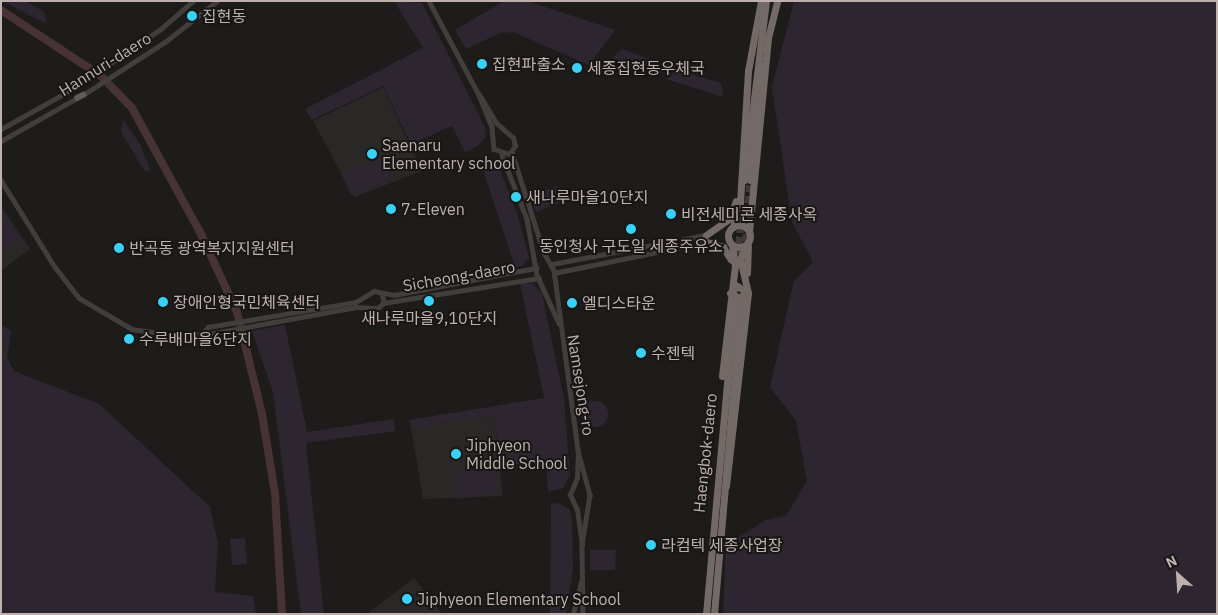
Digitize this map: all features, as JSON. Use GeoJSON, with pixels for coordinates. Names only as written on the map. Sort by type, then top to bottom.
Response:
{"type":"FeatureCollection","features":[{"type":"Feature","properties":{"kind":"highway"},"geometry":{"type":"LineString","coordinates":[[756,186],[746,190],[744,181],[748,71],[761,1]]}},
{"type":"Feature","properties":{"kind":"highway"},"geometry":{"type":"LineString","coordinates":[[707,238],[730,218],[744,181],[766,1]]}},
{"type":"Feature","properties":{"kind":"highway"},"geometry":{"type":"LineString","coordinates":[[738,294],[731,244],[732,228],[744,181],[759,78],[775,1]]}},
{"type":"Feature","properties":{"kind":"highway"},"geometry":{"type":"LineString","coordinates":[[719,493],[712,482],[738,294],[740,259],[748,238],[749,206],[756,186],[766,56],[775,1]]}},
{"type":"Feature","properties":{"kind":"highway"},"geometry":{"type":"LineString","coordinates":[[732,228],[748,238]]}},
{"type":"Feature","properties":{"kind":"highway"},"geometry":{"type":"LineString","coordinates":[[707,238],[732,228]]}},
{"type":"Feature","properties":{"kind":"highway"},"geometry":{"type":"LineString","coordinates":[[707,238],[731,244],[748,238]]}},
{"type":"Feature","properties":{"kind":"highway"},"geometry":{"type":"LineString","coordinates":[[707,238],[730,254],[738,294]]}},
{"type":"Feature","properties":{"kind":"highway","name":"Haengbok-daero"},"geometry":{"type":"LineString","coordinates":[[706,614],[738,294]]}},
{"type":"Feature","properties":{"kind":"highway","name":"Haengbok-daero"},"geometry":{"type":"LineString","coordinates":[[714,614],[719,493]]}},
{"type":"Feature","properties":{"kind":"main road","name":"Hannuri-daero"},"geometry":{"type":"LineString","coordinates":[[69,91],[77,86]]}},
{"type":"Feature","properties":{"kind":"street","name":"Hannuri-daero"},"geometry":{"type":"LineString","coordinates":[[77,86],[127,53],[193,1]]}},
{"type":"Feature","properties":{"kind":"street","name":"Hannuri-daero"},"geometry":{"type":"LineString","coordinates":[[1,141],[80,97],[133,62],[217,1]]}},
{"type":"Feature","properties":{"kind":"street"},"geometry":{"type":"LineString","coordinates":[[429,1],[480,95],[506,133],[514,140],[512,152],[550,263],[707,238]]}},
{"type":"Feature","properties":{"kind":"street","name":"Hannuri-daero"},"geometry":{"type":"LineString","coordinates":[[1,129],[69,91]]}},
{"type":"Feature","properties":{"kind":"street"},"geometry":{"type":"LineString","coordinates":[[480,95],[494,138],[494,150],[502,155],[527,219],[537,267]]}},
{"type":"Feature","properties":{"kind":"street"},"geometry":{"type":"LineString","coordinates":[[494,138],[506,133]]}},
{"type":"Feature","properties":{"kind":"street"},"geometry":{"type":"LineString","coordinates":[[502,155],[512,152]]}},
{"type":"Feature","properties":{"kind":"street"},"geometry":{"type":"LineString","coordinates":[[1,180],[55,267],[93,310],[153,333],[204,332],[209,334],[267,319],[366,297],[369,306],[267,319],[208,327],[204,332]]}},
{"type":"Feature","properties":{"kind":"street"},"geometry":{"type":"LineString","coordinates":[[553,274],[707,238]]}},
{"type":"Feature","properties":{"kind":"street","name":"Sicheong-daero"},"geometry":{"type":"LineString","coordinates":[[366,297],[374,290],[394,295],[550,263]]}},
{"type":"Feature","properties":{"kind":"street","name":"Namsejong-ro"},"geometry":{"type":"LineString","coordinates":[[550,263],[578,451],[588,502]]}},
{"type":"Feature","properties":{"kind":"street","name":"Namsejong-ro"},"geometry":{"type":"LineString","coordinates":[[537,267],[559,324]]}},
{"type":"Feature","properties":{"kind":"street","name":"Sicheong-daero"},"geometry":{"type":"LineString","coordinates":[[369,306],[540,278],[553,274]]}},
{"type":"Feature","properties":{"kind":"street"},"geometry":{"type":"LineString","coordinates":[[382,293],[383,303]]}},
{"type":"Feature","properties":{"kind":"street","name":"Namsejong-ro"},"geometry":{"type":"LineString","coordinates":[[574,504],[570,495],[574,487],[578,451]]}},
{"type":"Feature","properties":{"kind":"street"},"geometry":{"type":"LineString","coordinates":[[574,487],[586,487]]}},
{"type":"Feature","properties":{"kind":"street"},"geometry":{"type":"LineString","coordinates":[[582,545],[574,504],[588,502],[582,545],[581,582],[584,614]]}},
{"type":"Feature","properties":{"kind":"street"},"geometry":{"type":"LineString","coordinates":[[573,614],[581,582]]}},
{"type":"Feature","properties":{"kind":"shaded area"},"geometry":{"type":"Polygon","coordinates":[[[2,1],[26,1],[44,12],[47,24],[2,1]]]}},
{"type":"Feature","properties":{"kind":"shaded area"},"geometry":{"type":"Polygon","coordinates":[[[394,1],[422,3],[485,127],[486,136],[477,146],[465,152],[452,126],[411,144],[383,86],[312,120],[305,109],[423,48],[394,1]]]}},
{"type":"Feature","properties":{"kind":"shaded area"},"geometry":{"type":"Polygon","coordinates":[[[504,1],[527,1],[615,30],[589,65],[513,32],[500,33],[466,49],[455,30],[504,1]]]}},
{"type":"Feature","properties":{"kind":"shaded area"},"geometry":{"type":"Polygon","coordinates":[[[794,1],[1217,1],[1217,614],[723,614],[726,545],[766,520],[786,516],[807,481],[796,421],[770,387],[794,281],[813,262],[792,222],[772,87],[794,1]]]}},
{"type":"Feature","properties":{"kind":"shaded area"},"geometry":{"type":"Polygon","coordinates":[[[622,49],[660,63],[662,68],[657,75],[612,58],[622,49]]]}},
{"type":"Feature","properties":{"kind":"shaded area"},"geometry":{"type":"Polygon","coordinates":[[[677,70],[721,83],[723,97],[666,79],[677,70]]]}},
{"type":"Feature","properties":{"kind":"shaded area","name":"Saenaru Elementary school"},"geometry":{"type":"Polygon","coordinates":[[[383,87],[422,171],[354,197],[313,121],[383,87]]]}},
{"type":"Feature","properties":{"kind":"shaded area"},"geometry":{"type":"Polygon","coordinates":[[[123,120],[140,144],[151,171],[144,170],[121,132],[123,120]]]}},
{"type":"Feature","properties":{"kind":"shaded area"},"geometry":{"type":"Polygon","coordinates":[[[381,157],[391,178],[351,195],[342,175],[381,157]]]}},
{"type":"Feature","properties":{"kind":"shaded area"},"geometry":{"type":"Polygon","coordinates":[[[493,165],[500,170],[518,216],[529,258],[522,266],[515,267],[482,167],[493,165]]]}},
{"type":"Feature","properties":{"kind":"shaded area"},"geometry":{"type":"Polygon","coordinates":[[[556,186],[562,202],[536,212],[530,196],[556,186]]]}},
{"type":"Feature","properties":{"kind":"shaded area"},"geometry":{"type":"Polygon","coordinates":[[[1,206],[30,249],[1,271],[1,206]]]}},
{"type":"Feature","properties":{"kind":"shaded area"},"geometry":{"type":"Polygon","coordinates":[[[1,207],[21,240],[1,252],[1,207]]]}},
{"type":"Feature","properties":{"kind":"shaded area"},"geometry":{"type":"Polygon","coordinates":[[[520,283],[533,284],[542,294],[564,398],[570,475],[563,488],[548,492],[546,461],[500,466],[494,415],[411,428],[409,420],[544,398],[520,283]]]}},
{"type":"Feature","properties":{"kind":"shaded area"},"geometry":{"type":"Polygon","coordinates":[[[1,325],[11,331],[7,358],[14,371],[99,404],[210,507],[218,544],[215,592],[253,596],[256,614],[1,614],[1,325]]]}},
{"type":"Feature","properties":{"kind":"shaded area"},"geometry":{"type":"Polygon","coordinates":[[[285,325],[307,432],[394,419],[395,431],[306,443],[324,614],[301,614],[273,392],[252,331],[285,325]]]}},
{"type":"Feature","properties":{"kind":"shaded area"},"geometry":{"type":"Polygon","coordinates":[[[595,401],[604,405],[608,414],[604,423],[595,427],[586,423],[582,414],[586,405],[595,401]]]}},
{"type":"Feature","properties":{"kind":"shaded area","name":"Jiphyeon Middle School"},"geometry":{"type":"Polygon","coordinates":[[[494,415],[503,496],[423,499],[411,428],[494,415]]]}},
{"type":"Feature","properties":{"kind":"shaded area"},"geometry":{"type":"Polygon","coordinates":[[[495,466],[499,493],[456,499],[452,472],[495,466]]]}},
{"type":"Feature","properties":{"kind":"shaded area"},"geometry":{"type":"Polygon","coordinates":[[[559,503],[570,510],[573,569],[566,613],[550,614],[551,504],[559,503]]]}},
{"type":"Feature","properties":{"kind":"shaded area"},"geometry":{"type":"Polygon","coordinates":[[[245,538],[247,564],[232,565],[230,539],[245,538]]]}},
{"type":"Feature","properties":{"kind":"shaded area"},"geometry":{"type":"Polygon","coordinates":[[[590,550],[616,550],[615,570],[590,570],[590,550]]]}},
{"type":"Feature","properties":{"kind":"shaded area","name":"Jiphyeon Elementary School"},"geometry":{"type":"Polygon","coordinates":[[[414,578],[442,614],[367,614],[414,578]]]}},
{"type":"Feature","properties":{"kind":"waterway"},"geometry":{"type":"LineString","coordinates":[[1,10],[101,76],[132,108],[200,232],[237,312],[262,414],[275,493],[282,614]]}},
{"type":"Feature","properties":{"kind":"tunnel"},"geometry":{"type":"LineString","coordinates":[[748,213],[750,180]]}},
{"type":"Feature","properties":{"kind":"tunnel"},"geometry":{"type":"LineString","coordinates":[[737,264],[743,200]]}},
{"type":"Feature","properties":{"kind":"tunnel"},"geometry":{"type":"LineString","coordinates":[[745,251],[747,226]]}},
{"type":"Feature","properties":{"kind":"place","name":"집현동"},"geometry":{"type":"Point","coordinates":[192,16]}},
{"type":"Feature","properties":{"kind":"place","name":"집현파출소"},"geometry":{"type":"Point","coordinates":[482,64]}},
{"type":"Feature","properties":{"kind":"place","name":"세종집현동우체국"},"geometry":{"type":"Point","coordinates":[577,68]}},
{"type":"Feature","properties":{"kind":"place","name":"Saenaru Elementary school"},"geometry":{"type":"Point","coordinates":[372,154]}},
{"type":"Feature","properties":{"kind":"place","name":"새나루마을10단지"},"geometry":{"type":"Point","coordinates":[516,197]}},
{"type":"Feature","properties":{"kind":"place","name":"7-Eleven"},"geometry":{"type":"Point","coordinates":[391,209]}},
{"type":"Feature","properties":{"kind":"place","name":"비전세미콘 세종사옥"},"geometry":{"type":"Point","coordinates":[671,214]}},
{"type":"Feature","properties":{"kind":"place","name":"동인청사 구도일 세종주유소"},"geometry":{"type":"Point","coordinates":[631,229]}},
{"type":"Feature","properties":{"kind":"place","name":"반곡동 광역복지지원센터"},"geometry":{"type":"Point","coordinates":[119,248]}},
{"type":"Feature","properties":{"kind":"place","name":"새나루마을9,10단지"},"geometry":{"type":"Point","coordinates":[429,301]}},
{"type":"Feature","properties":{"kind":"place","name":"장애인형국민체육센터"},"geometry":{"type":"Point","coordinates":[163,302]}},
{"type":"Feature","properties":{"kind":"place","name":"엘디스타운"},"geometry":{"type":"Point","coordinates":[572,303]}},
{"type":"Feature","properties":{"kind":"place","name":"수루배마을6단지"},"geometry":{"type":"Point","coordinates":[129,339]}},
{"type":"Feature","properties":{"kind":"place","name":"수젠텍"},"geometry":{"type":"Point","coordinates":[641,353]}},
{"type":"Feature","properties":{"kind":"place","name":"Jiphyeon Middle School"},"geometry":{"type":"Point","coordinates":[456,454]}},
{"type":"Feature","properties":{"kind":"place","name":"라컴텍 세종사업장"},"geometry":{"type":"Point","coordinates":[651,545]}},
{"type":"Feature","properties":{"kind":"place","name":"Jiphyeon Elementary School"},"geometry":{"type":"Point","coordinates":[407,599]}}]}
